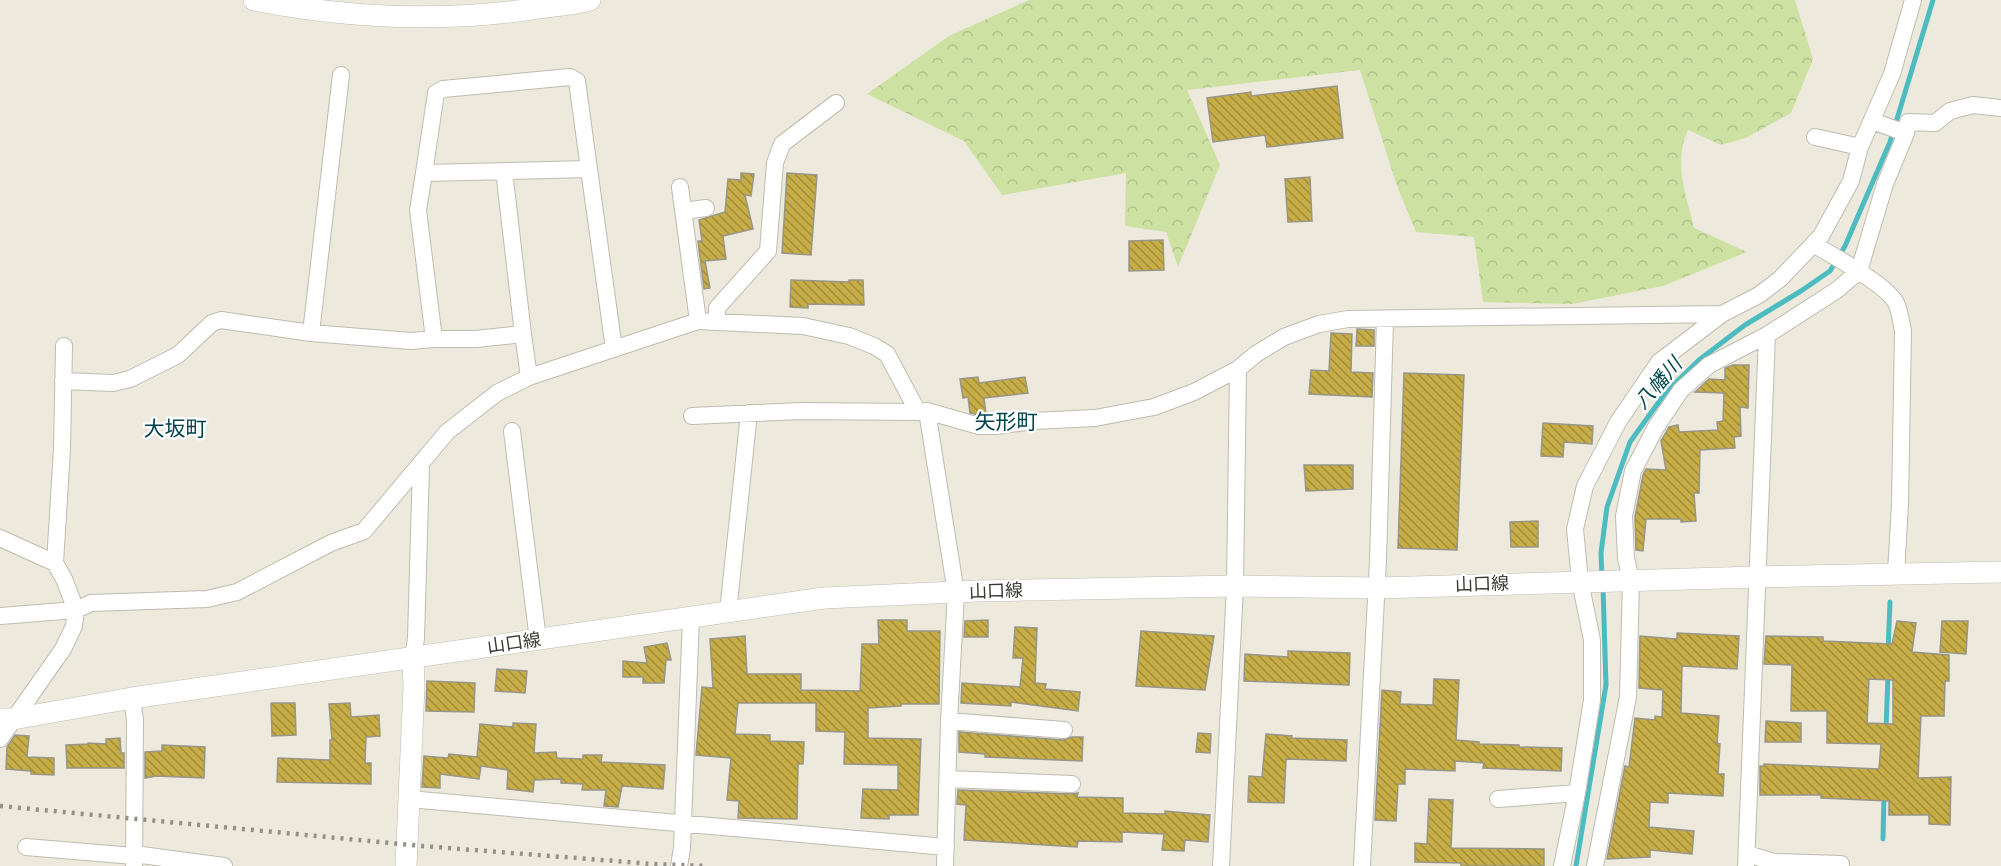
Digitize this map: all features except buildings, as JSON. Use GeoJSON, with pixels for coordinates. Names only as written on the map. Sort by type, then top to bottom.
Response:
{"type":"FeatureCollection","features":[{"type":"Feature","properties":{"kind":"street"},"geometry":{"type":"LineString","coordinates":[[254,0],[386,18],[498,14],[584,1]]}},
{"type":"Feature","properties":{"kind":"street"},"geometry":{"type":"LineString","coordinates":[[1562,866],[1592,700],[1592,640],[1575,529],[1585,486],[1618,422],[1659,362],[1722,315],[1766,290],[1820,248],[1821,236],[1851,181],[1860,147],[1875,122],[1914,0]]}},
{"type":"Feature","properties":{"kind":"street"},"geometry":{"type":"LineString","coordinates":[[311,333],[341,75]]}},
{"type":"Feature","properties":{"kind":"street"},"geometry":{"type":"LineString","coordinates":[[434,339],[418,210],[436,93],[443,89],[570,77],[577,81],[614,349]]}},
{"type":"Feature","properties":{"kind":"street"},"geometry":{"type":"LineString","coordinates":[[717,321],[717,308],[768,251],[775,163],[782,144],[836,102]]}},
{"type":"Feature","properties":{"kind":"street"},"geometry":{"type":"LineString","coordinates":[[1595,866],[1628,697],[1624,516],[1633,471],[1656,427],[1681,390],[1709,365],[1767,336],[1837,290],[1853,267],[1908,122],[1935,123],[1950,111],[1973,105],[2001,108]]}},
{"type":"Feature","properties":{"kind":"street"},"geometry":{"type":"LineString","coordinates":[[1875,122],[1904,132]]}},
{"type":"Feature","properties":{"kind":"street"},"geometry":{"type":"LineString","coordinates":[[1815,137],[1860,147]]}},
{"type":"Feature","properties":{"kind":"street"},"geometry":{"type":"LineString","coordinates":[[424,173],[589,169]]}},
{"type":"Feature","properties":{"kind":"street"},"geometry":{"type":"LineString","coordinates":[[504,171],[529,377]]}},
{"type":"Feature","properties":{"kind":"street"},"geometry":{"type":"LineString","coordinates":[[680,187],[698,321]]}},
{"type":"Feature","properties":{"kind":"street"},"geometry":{"type":"LineString","coordinates":[[683,211],[706,208]]}},
{"type":"Feature","properties":{"kind":"street"},"geometry":{"type":"LineString","coordinates":[[1820,248],[1853,267],[1888,294],[1896,303],[1903,330],[1900,504],[1896,573]]}},
{"type":"Feature","properties":{"kind":"street"},"geometry":{"type":"LineString","coordinates":[[692,416],[801,411],[923,412],[980,426],[1095,418],[1154,407],[1194,392],[1238,369],[1256,354],[1284,337],[1319,324],[1348,319],[1722,315]]}},
{"type":"Feature","properties":{"kind":"street"},"geometry":{"type":"LineString","coordinates":[[1362,866],[1377,588],[1385,319]]}},
{"type":"Feature","properties":{"kind":"street"},"geometry":{"type":"LineString","coordinates":[[63,381],[113,383],[130,379],[178,355],[212,323],[221,320],[311,333],[411,341],[476,339],[523,334]]}},
{"type":"Feature","properties":{"kind":"street"},"geometry":{"type":"LineString","coordinates":[[0,616],[76,610],[91,603],[207,599],[237,592],[331,543],[364,531],[447,432],[497,393],[529,377],[698,321],[803,326],[849,336],[887,354],[923,412],[956,593],[949,721],[945,866]]}},
{"type":"Feature","properties":{"kind":"street"},"geometry":{"type":"LineString","coordinates":[[1767,336],[1746,860],[1841,864]]}},
{"type":"Feature","properties":{"kind":"street"},"geometry":{"type":"LineString","coordinates":[[0,739],[6,719],[63,649],[74,626],[76,610],[55,562],[62,449],[64,346]]}},
{"type":"Feature","properties":{"kind":"street"},"geometry":{"type":"LineString","coordinates":[[1221,866],[1235,586],[1238,369]]}},
{"type":"Feature","properties":{"kind":"street"},"geometry":{"type":"LineString","coordinates":[[728,612],[749,413]]}},
{"type":"Feature","properties":{"kind":"street"},"geometry":{"type":"LineString","coordinates":[[512,430],[538,640]]}},
{"type":"Feature","properties":{"kind":"street"},"geometry":{"type":"LineString","coordinates":[[406,866],[421,465]]}},
{"type":"Feature","properties":{"kind":"street"},"geometry":{"type":"LineString","coordinates":[[0,538],[55,562]]}},
{"type":"Feature","properties":{"kind":"street","name":"山口線"},"geometry":{"type":"LineString","coordinates":[[6,719],[132,698],[824,598],[1235,586],[1377,588],[2001,572]]}},
{"type":"Feature","properties":{"kind":"street"},"geometry":{"type":"LineString","coordinates":[[680,866],[692,617]]}},
{"type":"Feature","properties":{"kind":"street"},"geometry":{"type":"LineString","coordinates":[[132,698],[135,720],[134,859]]}},
{"type":"Feature","properties":{"kind":"street"},"geometry":{"type":"LineString","coordinates":[[949,721],[1047,724],[1064,730]]}},
{"type":"Feature","properties":{"kind":"street"},"geometry":{"type":"LineString","coordinates":[[948,779],[1061,779]]}},
{"type":"Feature","properties":{"kind":"street"},"geometry":{"type":"LineString","coordinates":[[1498,799],[1577,793]]}},
{"type":"Feature","properties":{"kind":"street"},"geometry":{"type":"LineString","coordinates":[[409,799],[946,847]]}},
{"type":"Feature","properties":{"kind":"street"},"geometry":{"type":"LineString","coordinates":[[27,848],[224,866]]}},
{"type":"Feature","properties":{"kind":"green space"},"geometry":{"type":"Polygon","coordinates":[[[1029,0],[1795,0],[1813,59],[1791,113],[1746,138],[1721,145],[1688,130],[1681,154],[1681,166],[1694,228],[1747,252],[1663,286],[1572,304],[1483,302],[1474,237],[1416,232],[1397,186],[1360,70],[1187,90],[1220,165],[1178,267],[1166,232],[1125,226],[1126,173],[1002,195],[964,141],[867,94],[949,36],[1029,0]]]}},
{"type":"Feature","properties":{"kind":"waterway","name":"八幡川"},"geometry":{"type":"LineString","coordinates":[[1602,578],[1601,553],[1607,507],[1630,442],[1666,392],[1699,360],[1745,325],[1830,271],[1845,246],[1890,142],[1933,0]]}},
{"type":"Feature","properties":{"kind":"waterway","name":"八幡川"},"geometry":{"type":"LineString","coordinates":[[1576,866],[1606,685],[1603,587]]}},
{"type":"Feature","properties":{"kind":"waterway"},"geometry":{"type":"LineString","coordinates":[[1888,651],[1890,602]]}},
{"type":"Feature","properties":{"kind":"waterway"},"geometry":{"type":"LineString","coordinates":[[1886,729],[1888,675]]}},
{"type":"Feature","properties":{"kind":"waterway"},"geometry":{"type":"LineString","coordinates":[[1883,839],[1884,795]]}},
{"type":"Feature","properties":{"kind":"railway"},"geometry":{"type":"LineString","coordinates":[[0,806],[422,846],[706,866]]}},
{"type":"Feature","properties":{"kind":"district","name":"矢形町"},"geometry":{"type":"Point","coordinates":[1006,422]}},
{"type":"Feature","properties":{"kind":"district","name":"大坂町"},"geometry":{"type":"Point","coordinates":[175,429]}}]}
